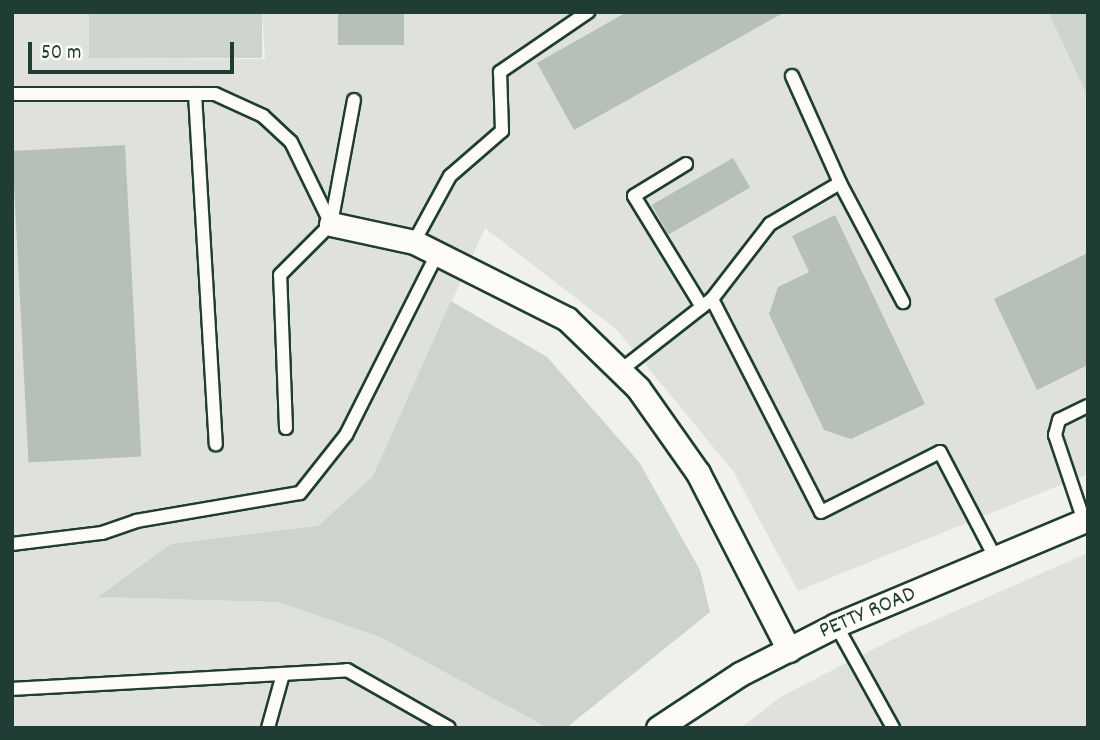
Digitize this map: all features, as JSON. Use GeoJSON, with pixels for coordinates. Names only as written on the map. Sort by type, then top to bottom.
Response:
{"type":"FeatureCollection","features":[{"type":"Feature","properties":{"kind":"street"},"geometry":{"type":"LineString","coordinates":[[331,225],[414,242],[568,319],[621,370],[698,473],[789,650]]}},
{"type":"Feature","properties":{"kind":"street","name":"PETTY ROAD"},"geometry":{"type":"LineString","coordinates":[[658,728],[836,625],[1086,520]]}},
{"type":"Feature","properties":{"kind":"lane"},"geometry":{"type":"LineString","coordinates":[[414,242],[450,176],[502,131],[500,72],[588,12]]}},
{"type":"Feature","properties":{"kind":"lane"},"geometry":{"type":"LineString","coordinates":[[792,76],[840,183],[903,302]]}},
{"type":"Feature","properties":{"kind":"lane"},"geometry":{"type":"LineString","coordinates":[[12,94],[215,94],[263,117],[291,142],[331,225]]}},
{"type":"Feature","properties":{"kind":"lane"},"geometry":{"type":"LineString","coordinates":[[195,94],[216,444]]}},
{"type":"Feature","properties":{"kind":"lane"},"geometry":{"type":"LineString","coordinates":[[286,428],[280,275],[331,225],[354,100]]}},
{"type":"Feature","properties":{"kind":"lane"},"geometry":{"type":"LineString","coordinates":[[687,164],[634,196],[707,303],[821,512],[940,452],[996,559]]}},
{"type":"Feature","properties":{"kind":"lane"},"geometry":{"type":"LineString","coordinates":[[621,370],[707,303],[770,224],[840,183]]}},
{"type":"Feature","properties":{"kind":"lane"},"geometry":{"type":"LineString","coordinates":[[12,544],[103,533],[136,521],[300,493],[346,435],[438,252]]}},
{"type":"Feature","properties":{"kind":"lane"},"geometry":{"type":"LineString","coordinates":[[1086,520],[1055,435],[1059,420],[1088,406]]}},
{"type":"Feature","properties":{"kind":"lane"},"geometry":{"type":"LineString","coordinates":[[836,625],[893,728]]}},
{"type":"Feature","properties":{"kind":"lane"},"geometry":{"type":"LineString","coordinates":[[12,689],[347,670],[449,728]]}},
{"type":"Feature","properties":{"kind":"lane"},"geometry":{"type":"LineString","coordinates":[[268,728],[283,674]]}},
{"type":"Feature","properties":{"kind":"shaded area"},"geometry":{"type":"Polygon","coordinates":[[[12,12],[89,12],[96,58],[265,59],[262,12],[1048,12],[1088,97],[1088,474],[798,591],[733,471],[616,329],[485,228],[373,476],[318,527],[171,544],[100,597],[278,602],[380,637],[548,728],[12,728],[12,12]]]}},
{"type":"Feature","properties":{"kind":"shaded area"},"geometry":{"type":"Polygon","coordinates":[[[89,12],[262,12],[262,58],[89,58],[89,12]]]}},
{"type":"Feature","properties":{"kind":"shaded area"},"geometry":{"type":"Polygon","coordinates":[[[1048,12],[1088,12],[1088,97],[1048,12]]]}},
{"type":"Feature","properties":{"kind":"shaded area"},"geometry":{"type":"Polygon","coordinates":[[[451,301],[547,357],[639,462],[700,570],[710,612],[566,728],[548,728],[380,637],[278,602],[98,597],[171,544],[318,526],[373,476],[451,301]]]}},
{"type":"Feature","properties":{"kind":"shaded area"},"geometry":{"type":"Polygon","coordinates":[[[1088,553],[1088,728],[740,728],[782,696],[901,635],[1088,553]]]}},
{"type":"Feature","properties":{"kind":"building"},"geometry":{"type":"Polygon","coordinates":[[[338,12],[404,12],[404,45],[338,45],[338,12]]]}},
{"type":"Feature","properties":{"kind":"building"},"geometry":{"type":"Polygon","coordinates":[[[627,12],[785,12],[574,130],[537,63],[627,12]]]}},
{"type":"Feature","properties":{"kind":"building"},"geometry":{"type":"Polygon","coordinates":[[[125,145],[141,457],[28,462],[12,151],[125,145]]]}},
{"type":"Feature","properties":{"kind":"building"},"geometry":{"type":"Polygon","coordinates":[[[733,158],[750,187],[669,234],[652,205],[733,158]]]}},
{"type":"Feature","properties":{"kind":"building"},"geometry":{"type":"Polygon","coordinates":[[[835,215],[925,404],[851,439],[824,430],[769,314],[778,287],[809,272],[792,236],[835,215]]]}},
{"type":"Feature","properties":{"kind":"building"},"geometry":{"type":"Polygon","coordinates":[[[1088,253],[1088,365],[1037,390],[994,299],[1088,253]]]}}]}
